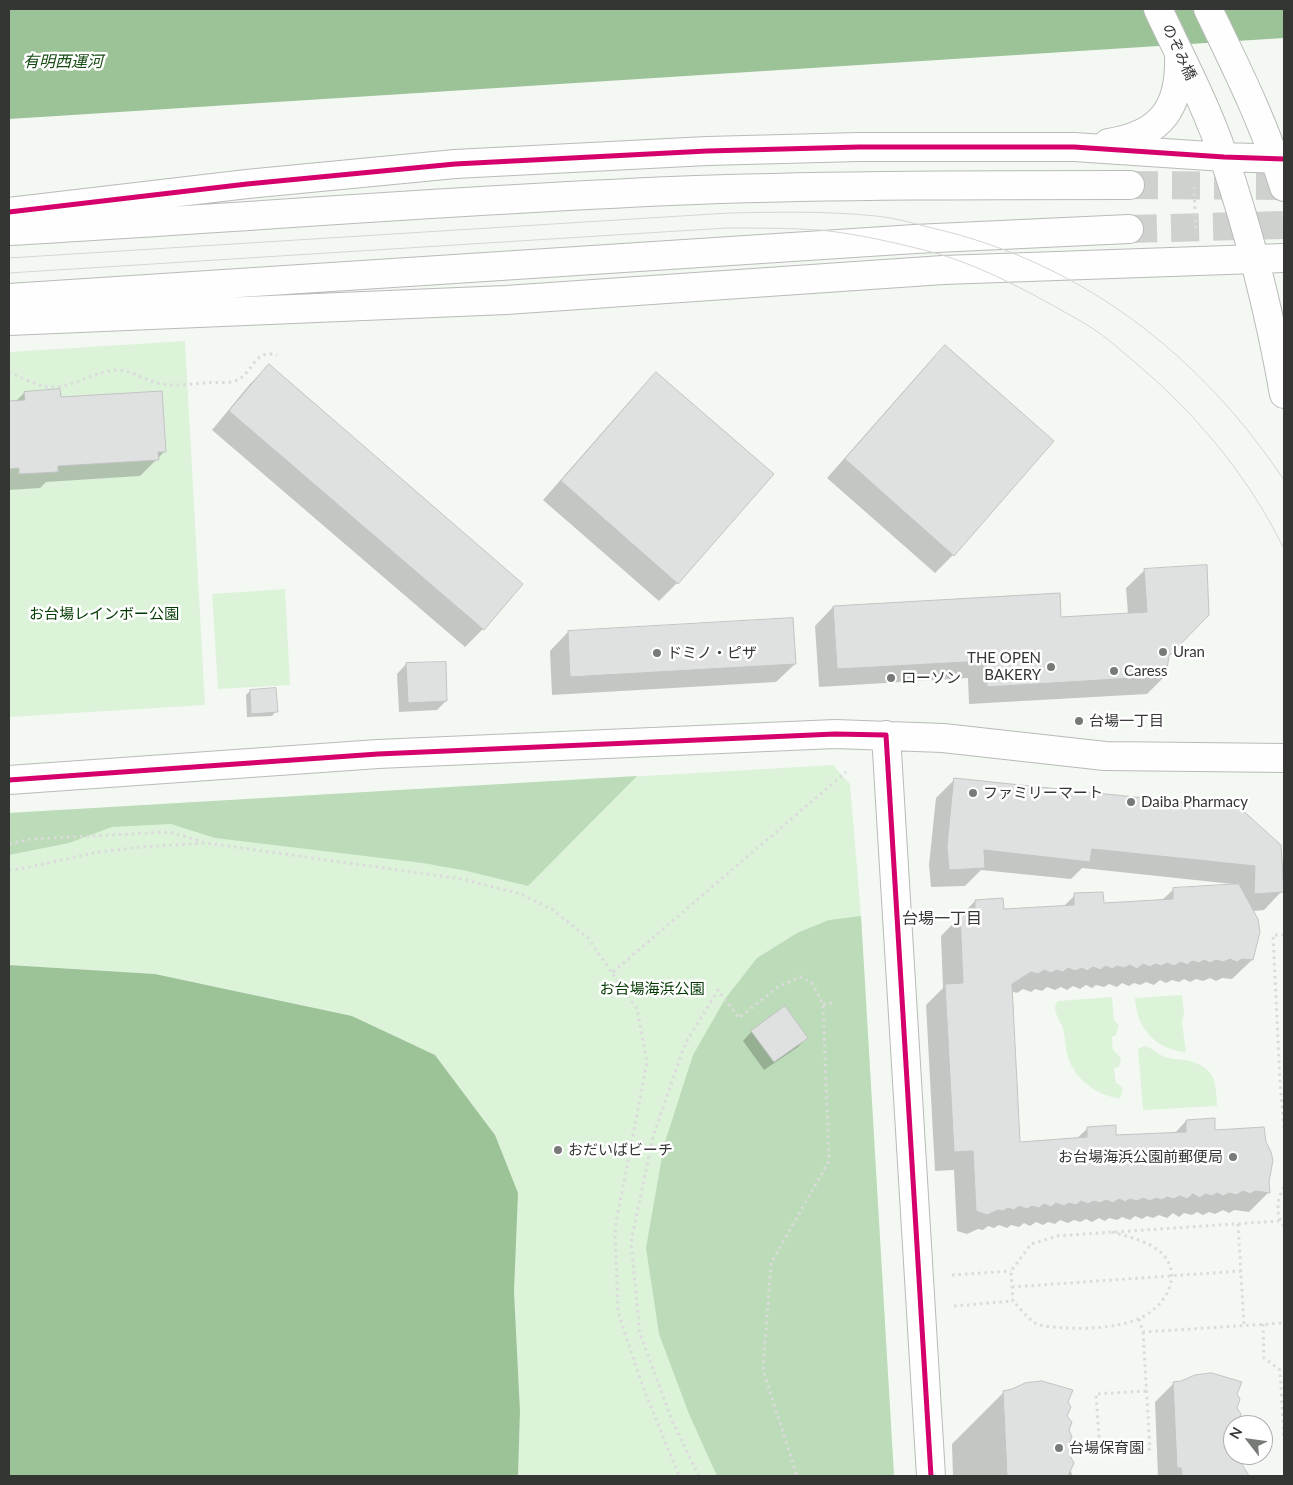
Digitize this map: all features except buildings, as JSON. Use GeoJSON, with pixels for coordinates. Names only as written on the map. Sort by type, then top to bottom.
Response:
{"type":"FeatureCollection","features":[{"type":"Feature","properties":{"kind":"street","name":"のぞみ橋"},"geometry":{"type":"LineString","coordinates":[[1158,9],[1179,52],[1188,93],[1224,158],[1254,259],[1278,360],[1284,394]]}},
{"type":"Feature","properties":{"kind":"street"},"geometry":{"type":"LineString","coordinates":[[1208,9],[1280,159],[1284,187]]}},
{"type":"Feature","properties":{"kind":"street"},"geometry":{"type":"LineString","coordinates":[[1074,147],[1124,140],[1139,135],[1156,125],[1188,93]]}},
{"type":"Feature","properties":{"kind":"street"},"geometry":{"type":"LineString","coordinates":[[9,230],[45,218],[247,184],[455,164],[707,151],[859,147],[1074,147],[1224,158],[1280,159]]}},
{"type":"Feature","properties":{"kind":"street"},"geometry":{"type":"LineString","coordinates":[[9,212],[45,218],[686,191],[916,185],[1130,185]]}},
{"type":"Feature","properties":{"kind":"street"},"geometry":{"type":"LineString","coordinates":[[9,321],[46,307],[630,258],[915,239],[1129,229]]}},
{"type":"Feature","properties":{"kind":"street"},"geometry":{"type":"LineString","coordinates":[[9,298],[46,307],[506,300],[942,270],[1284,258]]}},
{"type":"Feature","properties":{"kind":"street"},"geometry":{"type":"LineString","coordinates":[[9,780],[378,754],[835,734],[943,738],[1105,756],[1284,758]]}},
{"type":"Feature","properties":{"kind":"street"},"geometry":{"type":"LineString","coordinates":[[886,735],[931,1476]]}},
{"type":"Feature","properties":{"kind":"path"},"geometry":{"type":"LineString","coordinates":[[1194,187],[1196,233]]}},
{"type":"Feature","properties":{"kind":"path"},"geometry":{"type":"LineString","coordinates":[[9,372],[47,387],[61,386],[108,370],[122,370],[152,381],[173,385],[222,382],[234,381],[245,375],[259,356],[268,353],[277,355]]}},
{"type":"Feature","properties":{"kind":"path"},"geometry":{"type":"LineString","coordinates":[[613,972],[846,772]]}},
{"type":"Feature","properties":{"kind":"path"},"geometry":{"type":"LineString","coordinates":[[9,844],[31,840],[170,832],[206,843],[462,878],[521,894],[553,910],[588,938],[637,1009],[647,1062],[615,1228],[618,1312],[642,1387],[679,1476]]}},
{"type":"Feature","properties":{"kind":"path"},"geometry":{"type":"LineString","coordinates":[[9,870],[98,852],[206,843]]}},
{"type":"Feature","properties":{"kind":"path"},"geometry":{"type":"LineString","coordinates":[[1284,935],[1272,935],[1284,1128]]}},
{"type":"Feature","properties":{"kind":"path"},"geometry":{"type":"LineString","coordinates":[[700,1476],[673,1423],[640,1334],[631,1242],[653,1137],[685,1044],[718,990],[739,1018],[778,987],[800,977],[812,983],[823,1004],[829,1161],[771,1264],[763,1370],[797,1476]]}},
{"type":"Feature","properties":{"kind":"path"},"geometry":{"type":"LineString","coordinates":[[823,1004],[832,1003]]}},
{"type":"Feature","properties":{"kind":"path"},"geometry":{"type":"LineString","coordinates":[[1284,1187],[1278,1196],[1279,1221],[1284,1226]]}},
{"type":"Feature","properties":{"kind":"path"},"geometry":{"type":"LineString","coordinates":[[1112,1232],[1152,1246],[1164,1255],[1170,1265],[1172,1284],[1166,1297],[1139,1319],[1105,1326],[1060,1328],[1036,1323],[1013,1302],[1011,1271],[1031,1244],[1057,1236],[1112,1232],[1279,1221]]}},
{"type":"Feature","properties":{"kind":"path"},"geometry":{"type":"LineString","coordinates":[[1238,1224],[1244,1325]]}},
{"type":"Feature","properties":{"kind":"path"},"geometry":{"type":"LineString","coordinates":[[952,1275],[1011,1271]]}},
{"type":"Feature","properties":{"kind":"path"},"geometry":{"type":"LineString","coordinates":[[1012,1287],[1241,1271]]}},
{"type":"Feature","properties":{"kind":"path"},"geometry":{"type":"LineString","coordinates":[[954,1306],[1013,1302]]}},
{"type":"Feature","properties":{"kind":"path"},"geometry":{"type":"LineString","coordinates":[[1139,1319],[1143,1332],[1150,1449],[1100,1452],[1096,1394],[1146,1391]]}},
{"type":"Feature","properties":{"kind":"path"},"geometry":{"type":"LineString","coordinates":[[1143,1332],[1284,1323]]}},
{"type":"Feature","properties":{"kind":"path"},"geometry":{"type":"LineString","coordinates":[[1263,1324],[1264,1358],[1280,1370],[1284,1440]]}},
{"type":"Feature","properties":{"kind":"green space","name":"お台場レインボー公園"},"geometry":{"type":"Polygon","coordinates":[[[185,341],[205,705],[9,717],[9,352],[185,341]]]}},
{"type":"Feature","properties":{"kind":"green space"},"geometry":{"type":"Polygon","coordinates":[[[285,589],[290,685],[218,689],[212,594],[285,589]]]}},
{"type":"Feature","properties":{"kind":"green space","name":"お台場海浜公園"},"geometry":{"type":"Polygon","coordinates":[[[833,765],[850,784],[861,916],[894,1476],[518,1476],[520,1411],[514,1291],[495,1135],[435,1055],[352,1016],[155,974],[9,965],[9,813],[833,765]]]}},
{"type":"Feature","properties":{"kind":"green space"},"geometry":{"type":"Polygon","coordinates":[[[1182,995],[1184,1014],[1182,1022],[1186,1052],[1165,1047],[1149,1035],[1139,1018],[1135,998],[1182,995]]]}},
{"type":"Feature","properties":{"kind":"green space"},"geometry":{"type":"Polygon","coordinates":[[[1112,997],[1114,1020],[1119,1025],[1116,1035],[1112,1037],[1113,1050],[1121,1058],[1119,1067],[1114,1068],[1116,1083],[1123,1089],[1120,1098],[1096,1091],[1077,1074],[1068,1056],[1063,1029],[1055,1008],[1058,1001],[1112,997]]]}},
{"type":"Feature","properties":{"kind":"green space"},"geometry":{"type":"Polygon","coordinates":[[[1144,1046],[1165,1057],[1195,1063],[1208,1070],[1212,1075],[1216,1088],[1217,1106],[1143,1110],[1138,1049],[1144,1046]]]}},
{"type":"Feature","properties":{"kind":"shaded area"},"geometry":{"type":"Polygon","coordinates":[[[637,776],[528,886],[467,871],[423,863],[215,838],[171,824],[112,827],[69,843],[9,855],[9,813],[637,776]]]}},
{"type":"Feature","properties":{"kind":"shaded area"},"geometry":{"type":"Polygon","coordinates":[[[861,916],[894,1476],[717,1476],[689,1414],[659,1334],[646,1248],[664,1145],[693,1055],[725,999],[757,958],[797,933],[829,920],[861,916]]]}},
{"type":"Feature","properties":{"kind":"water","name":"有明西運河"},"geometry":{"type":"Polygon","coordinates":[[[9,9],[1284,9],[1284,38],[9,119],[9,9]]]}},
{"type":"Feature","properties":{"kind":"water"},"geometry":{"type":"Polygon","coordinates":[[[9,965],[155,974],[352,1016],[435,1055],[495,1135],[518,1193],[514,1291],[520,1411],[518,1476],[9,1476],[9,965]]]}},
{"type":"Feature","properties":{"kind":"tunnel"},"geometry":{"type":"LineString","coordinates":[[1130,185],[1284,186]]}},
{"type":"Feature","properties":{"kind":"tunnel"},"geometry":{"type":"LineString","coordinates":[[1129,229],[1284,225]]}},
{"type":"Feature","properties":{"kind":"tram line"},"geometry":{"type":"LineString","coordinates":[[9,258],[729,213],[858,214],[890,218],[986,243],[1038,264],[1087,289],[1132,319],[1175,354],[1215,392],[1251,434],[1284,480]]}},
{"type":"Feature","properties":{"kind":"tram line"},"geometry":{"type":"LineString","coordinates":[[9,273],[726,228],[820,230],[880,240],[952,258],[1005,280],[1086,324],[1102,335],[1154,379],[1198,422],[1254,495],[1284,549]]}},
{"type":"Feature","properties":{"kind":"cycle path"},"geometry":{"type":"LineString","coordinates":[[9,212],[247,184],[455,164],[707,151],[859,147],[1074,147],[1284,159]]}},
{"type":"Feature","properties":{"kind":"cycle path"},"geometry":{"type":"LineString","coordinates":[[9,780],[378,754],[835,734],[886,735],[931,1476]]}},
{"type":"Feature","properties":{"kind":"place","name":"Uran"},"geometry":{"type":"Point","coordinates":[1163,652]}},
{"type":"Feature","properties":{"kind":"place","name":"ドミノ・ピザ"},"geometry":{"type":"Point","coordinates":[657,653]}},
{"type":"Feature","properties":{"kind":"place","name":"THE OPEN BAKERY"},"geometry":{"type":"Point","coordinates":[1051,667]}},
{"type":"Feature","properties":{"kind":"place","name":"Caress"},"geometry":{"type":"Point","coordinates":[1114,671]}},
{"type":"Feature","properties":{"kind":"place","name":"ローソン"},"geometry":{"type":"Point","coordinates":[891,678]}},
{"type":"Feature","properties":{"kind":"place","name":"台場一丁目"},"geometry":{"type":"Point","coordinates":[1079,721]}},
{"type":"Feature","properties":{"kind":"place","name":"ファミリーマート"},"geometry":{"type":"Point","coordinates":[973,793]}},
{"type":"Feature","properties":{"kind":"place","name":"Daiba Pharmacy"},"geometry":{"type":"Point","coordinates":[1131,802]}},
{"type":"Feature","properties":{"kind":"place","name":"おだいばビーチ"},"geometry":{"type":"Point","coordinates":[558,1150]}},
{"type":"Feature","properties":{"kind":"place","name":"お台場海浜公園前郵便局"},"geometry":{"type":"Point","coordinates":[1233,1157]}},
{"type":"Feature","properties":{"kind":"place","name":"台場保育園"},"geometry":{"type":"Point","coordinates":[1059,1448]}},
{"type":"Feature","properties":{"kind":"district","name":"台場一丁目"},"geometry":{"type":"Point","coordinates":[942,919]}}]}
